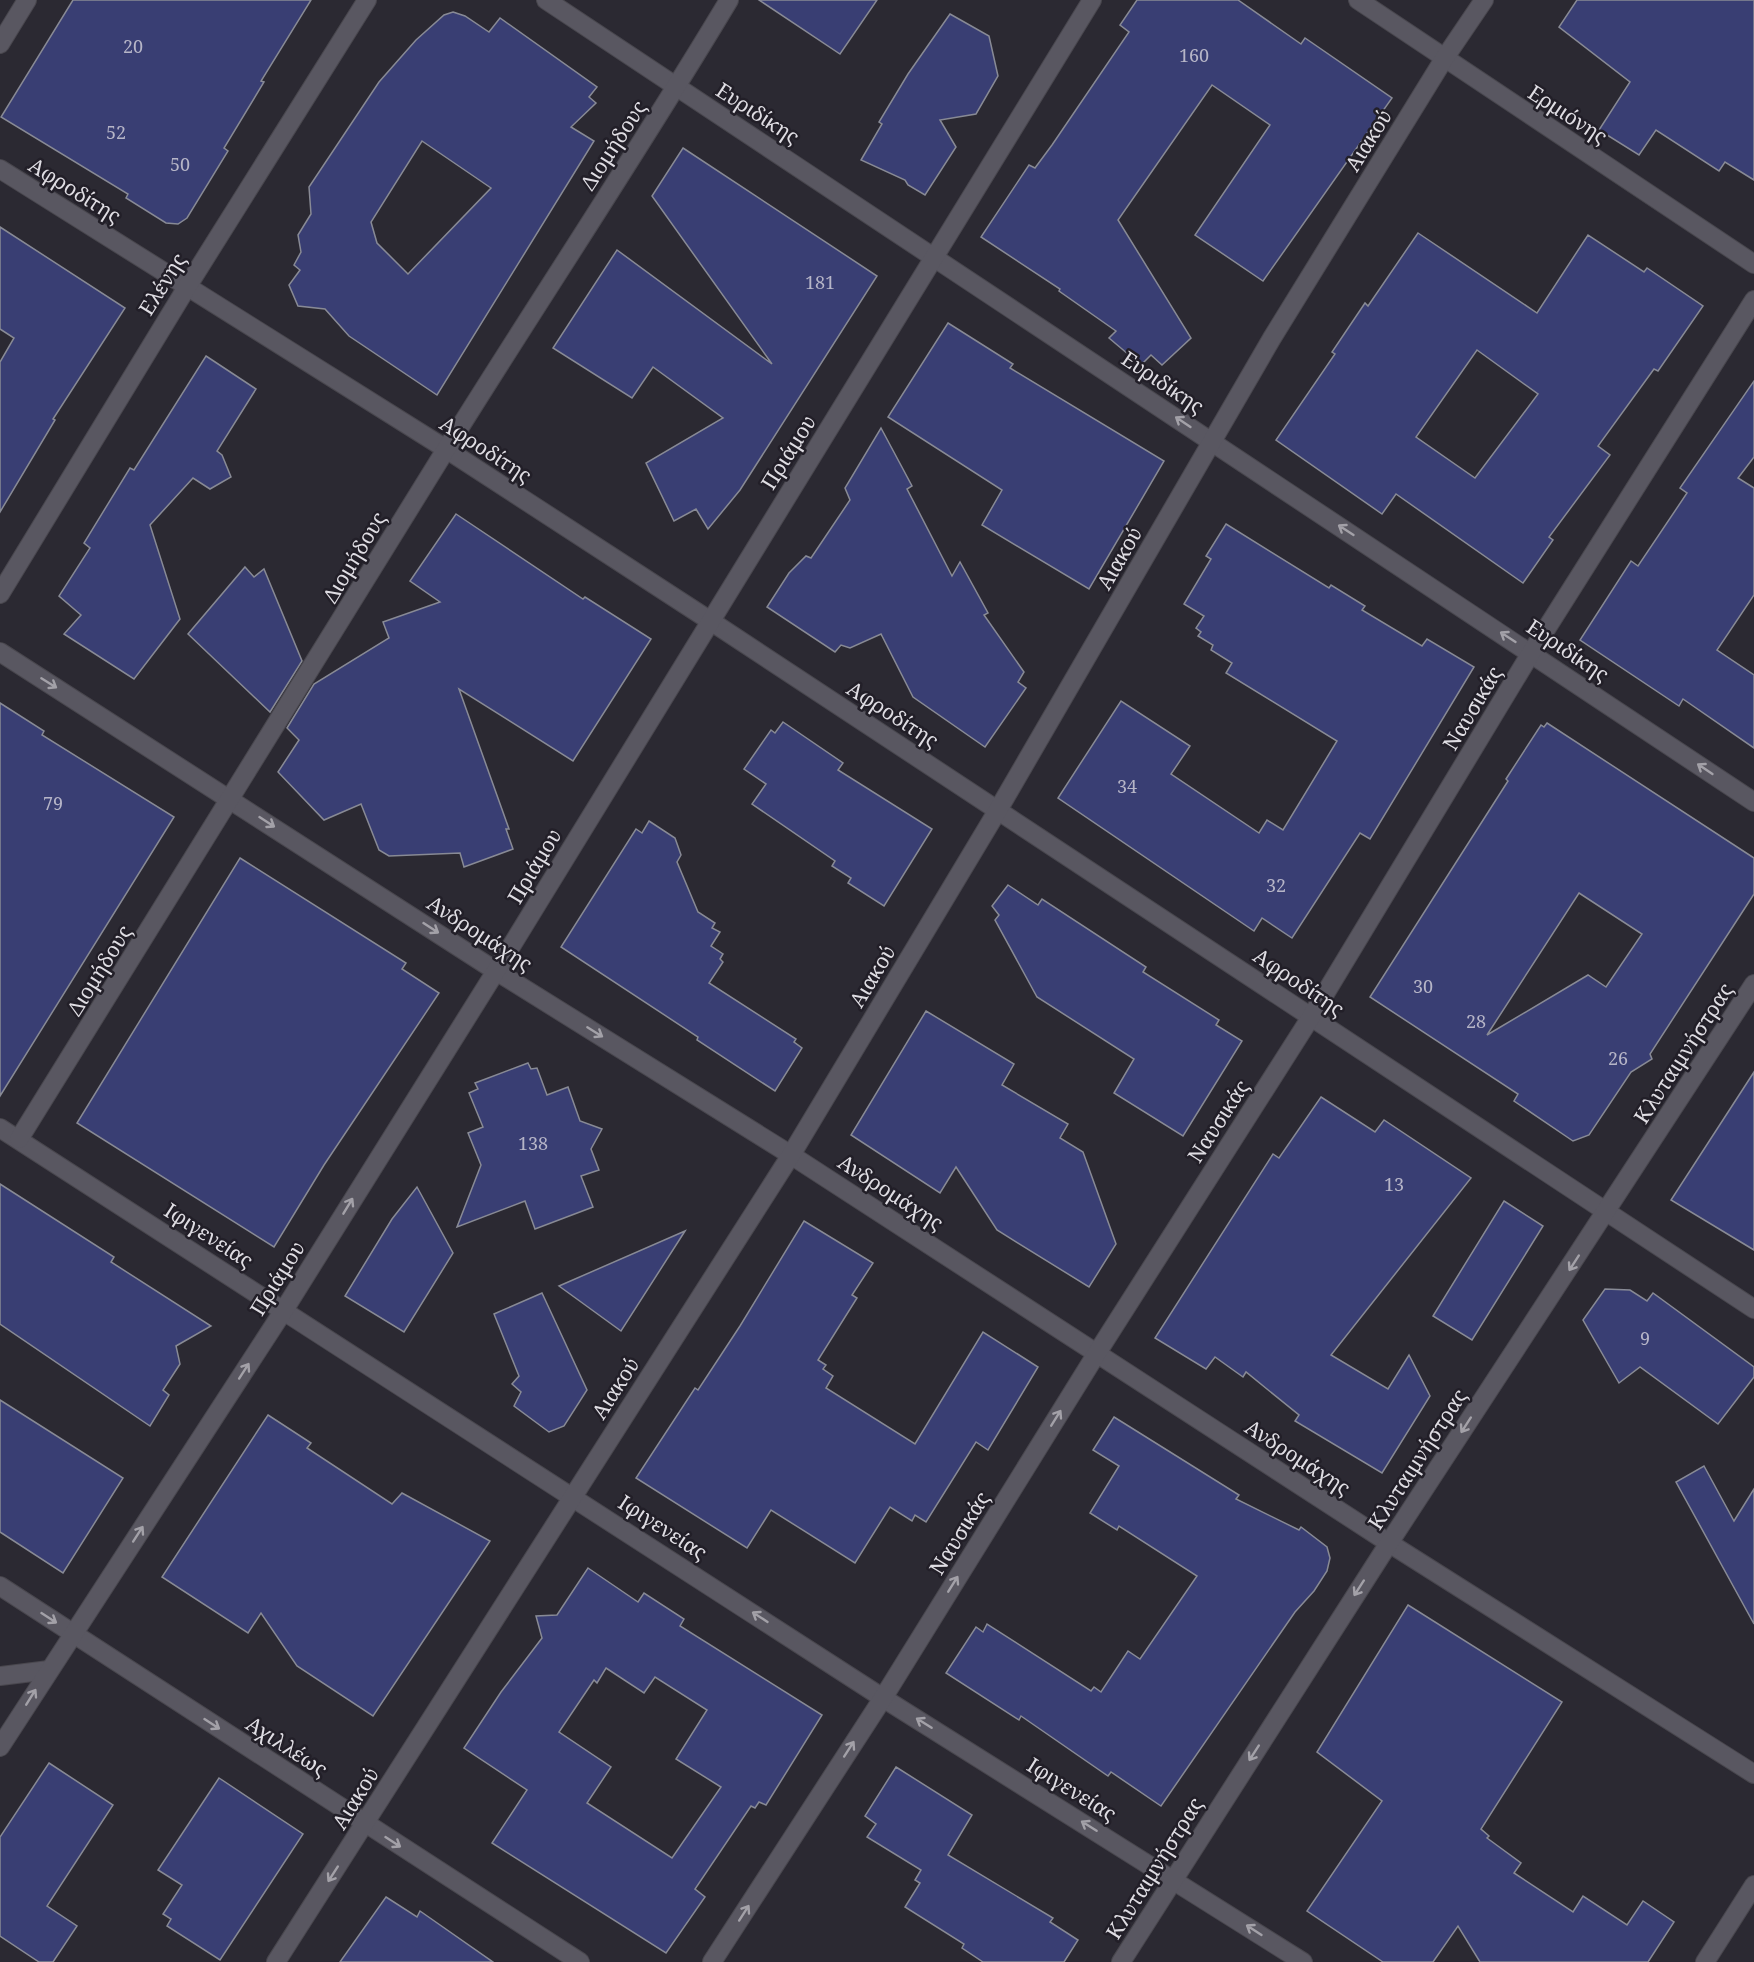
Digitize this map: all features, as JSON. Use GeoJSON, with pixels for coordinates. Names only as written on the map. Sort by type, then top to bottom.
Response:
{"type":"FeatureCollection","features":[{"type":"Feature","properties":{"kind":"street"},"geometry":{"type":"LineString","coordinates":[[0,44],[27,0]]}},
{"type":"Feature","properties":{"kind":"street","name":"Ελένης"},"geometry":{"type":"LineString","coordinates":[[0,594],[187,287],[367,0]]}},
{"type":"Feature","properties":{"kind":"street","name":"Ευριδίκης"},"geometry":{"type":"LineString","coordinates":[[546,0],[1532,652],[1754,802]]}},
{"type":"Feature","properties":{"kind":"street","name":"Διομήδους"},"geometry":{"type":"LineString","coordinates":[[19,1139],[232,799],[446,449],[677,87],[729,0]]}},
{"type":"Feature","properties":{"kind":"street","name":"Πριάμου"},"geometry":{"type":"LineString","coordinates":[[0,1747],[284,1310],[496,971],[709,620],[937,257],[1092,0]]}},
{"type":"Feature","properties":{"kind":"street","name":"Ερμιόνης"},"geometry":{"type":"LineString","coordinates":[[1358,0],[1754,264]]}},
{"type":"Feature","properties":{"kind":"street","name":"Αιακού"},"geometry":{"type":"LineString","coordinates":[[276,1962],[791,1155],[998,810],[1272,338],[1444,59],[1484,0]]}},
{"type":"Feature","properties":{"kind":"street","name":"Αφροδίτης"},"geometry":{"type":"LineString","coordinates":[[0,169],[446,449],[998,810],[1606,1214],[1754,1309]]}},
{"type":"Feature","properties":{"kind":"street","name":"Ναυσικάς"},"geometry":{"type":"LineString","coordinates":[[712,1962],[883,1698],[1097,1353],[1311,1017],[1532,652],[1754,300]]}},
{"type":"Feature","properties":{"kind":"street","name":"Ανδρομάχης"},"geometry":{"type":"LineString","coordinates":[[0,652],[232,799],[496,971],[791,1155],[1389,1542],[1754,1774]]}},
{"type":"Feature","properties":{"kind":"street","name":"Κλυταιμνήστρας"},"geometry":{"type":"LineString","coordinates":[[1121,1962],[1389,1542],[1606,1214],[1754,984]]}},
{"type":"Feature","properties":{"kind":"street","name":"Ιφιγενείας"},"geometry":{"type":"LineString","coordinates":[[0,1128],[573,1495],[883,1698],[1303,1962]]}},
{"type":"Feature","properties":{"kind":"street","name":"Αχιλλέως"},"geometry":{"type":"LineString","coordinates":[[0,1586],[580,1962]]}},
{"type":"Feature","properties":{"kind":"street"},"geometry":{"type":"LineString","coordinates":[[0,1676],[49,1670]]}},
{"type":"Feature","properties":{"kind":"street"},"geometry":{"type":"LineString","coordinates":[[1705,1962],[1754,1885]]}},
{"type":"Feature","properties":{"kind":"building"},"geometry":{"type":"Polygon","coordinates":[[[73,0],[311,0],[261,81],[264,82],[224,148],[228,151],[187,218],[178,224],[166,223],[126,198],[128,194],[1,117],[73,0]]]}},
{"type":"Feature","properties":{"kind":"building"},"geometry":{"type":"Polygon","coordinates":[[[759,0],[877,0],[840,54],[759,0]]]}},
{"type":"Feature","properties":{"kind":"building"},"geometry":{"type":"Polygon","coordinates":[[[1137,0],[1238,0],[1301,44],[1305,38],[1392,98],[1263,281],[1195,235],[1270,125],[1212,85],[1118,220],[1191,338],[1162,365],[1151,355],[1141,365],[1109,338],[1116,331],[1059,291],[1060,289],[981,237],[1029,165],[1035,168],[1052,145],[1129,32],[1120,25],[1137,0]]]}},
{"type":"Feature","properties":{"kind":"building"},"geometry":{"type":"Polygon","coordinates":[[[1577,0],[1754,0],[1754,180],[1725,162],[1719,171],[1656,130],[1639,155],[1599,130],[1630,82],[1559,27],[1577,0]]]}},
{"type":"Feature","properties":{"kind":"building"},"geometry":{"type":"Polygon","coordinates":[[[453,12],[465,16],[489,32],[500,18],[597,87],[589,97],[596,103],[571,127],[594,141],[437,395],[349,336],[325,309],[298,306],[289,285],[300,270],[294,265],[301,252],[298,235],[311,214],[309,187],[379,82],[416,40],[444,15],[453,12]],[[422,141],[371,222],[377,243],[408,274],[491,188],[422,141]]]}},
{"type":"Feature","properties":{"kind":"building"},"geometry":{"type":"Polygon","coordinates":[[[950,14],[989,36],[998,76],[976,114],[940,120],[956,147],[925,195],[908,185],[905,180],[861,160],[882,124],[879,122],[908,74],[950,14]]]}},
{"type":"Feature","properties":{"kind":"building"},"geometry":{"type":"Polygon","coordinates":[[[683,148],[877,276],[740,490],[708,529],[696,509],[674,521],[646,463],[723,418],[653,367],[632,398],[553,348],[617,250],[772,364],[652,196],[683,148]]]}},
{"type":"Feature","properties":{"kind":"building"},"geometry":{"type":"Polygon","coordinates":[[[0,227],[125,308],[53,419],[55,420],[0,512],[0,362],[14,338],[0,329],[0,227]]]}},
{"type":"Feature","properties":{"kind":"building"},"geometry":{"type":"Polygon","coordinates":[[[1418,233],[1537,313],[1588,235],[1644,272],[1647,268],[1703,306],[1658,371],[1654,369],[1598,446],[1610,455],[1549,537],[1553,540],[1523,583],[1396,494],[1382,514],[1276,440],[1335,354],[1332,352],[1365,303],[1368,306],[1418,233]],[[1477,350],[1416,437],[1475,478],[1538,394],[1477,350]]]}},
{"type":"Feature","properties":{"kind":"building"},"geometry":{"type":"Polygon","coordinates":[[[948,323],[1013,364],[1010,368],[1164,461],[1089,589],[982,525],[1002,490],[888,417],[948,323]]]}},
{"type":"Feature","properties":{"kind":"building"},"geometry":{"type":"Polygon","coordinates":[[[206,356],[256,389],[217,451],[222,455],[231,477],[210,489],[193,478],[150,525],[180,619],[134,679],[64,634],[81,615],[59,596],[90,548],[84,543],[130,468],[134,470],[206,356]]]}},
{"type":"Feature","properties":{"kind":"building"},"geometry":{"type":"Polygon","coordinates":[[[1754,381],[1754,457],[1738,478],[1754,488],[1754,595],[1717,650],[1754,675],[1754,748],[1683,699],[1679,706],[1580,640],[1631,561],[1638,566],[1687,493],[1680,488],[1754,381]]]}},
{"type":"Feature","properties":{"kind":"building"},"geometry":{"type":"Polygon","coordinates":[[[881,428],[912,486],[907,489],[952,576],[960,562],[988,613],[984,615],[1024,672],[1018,682],[1026,688],[985,747],[913,697],[881,634],[850,648],[841,645],[835,652],[767,607],[789,573],[806,556],[811,558],[850,500],[845,488],[881,428]]]}},
{"type":"Feature","properties":{"kind":"building"},"geometry":{"type":"Polygon","coordinates":[[[456,514],[583,599],[585,597],[651,639],[573,761],[459,689],[509,829],[506,829],[513,849],[464,867],[460,853],[389,856],[379,850],[361,804],[324,820],[278,772],[299,740],[287,728],[314,684],[389,638],[383,622],[440,602],[410,581],[456,514]]]}},
{"type":"Feature","properties":{"kind":"building"},"geometry":{"type":"Polygon","coordinates":[[[1226,524],[1329,588],[1331,585],[1365,606],[1362,610],[1422,646],[1427,639],[1474,667],[1370,839],[1360,833],[1292,938],[1262,918],[1254,931],[1058,798],[1121,701],[1190,746],[1171,774],[1259,833],[1267,820],[1283,830],[1337,741],[1226,673],[1232,663],[1211,650],[1213,645],[1198,636],[1201,632],[1196,628],[1204,616],[1184,604],[1211,559],[1206,556],[1226,524]]]}},
{"type":"Feature","properties":{"kind":"building"},"geometry":{"type":"Polygon","coordinates":[[[245,567],[254,577],[264,569],[302,661],[270,712],[188,634],[245,567]]]}},
{"type":"Feature","properties":{"kind":"building"},"geometry":{"type":"Polygon","coordinates":[[[0,703],[44,731],[42,735],[174,817],[0,1096],[0,703]]]}},
{"type":"Feature","properties":{"kind":"building"},"geometry":{"type":"Polygon","coordinates":[[[783,722],[843,763],[838,770],[932,829],[884,906],[848,883],[851,878],[832,866],[835,861],[752,804],[766,784],[744,769],[771,730],[775,733],[783,722]]]}},
{"type":"Feature","properties":{"kind":"building"},"geometry":{"type":"Polygon","coordinates":[[[1547,723],[1754,858],[1754,894],[1650,1054],[1652,1059],[1631,1072],[1589,1135],[1573,1141],[1514,1101],[1518,1094],[1370,997],[1508,781],[1506,779],[1541,725],[1544,727],[1547,723]],[[1579,893],[1487,1035],[1588,975],[1606,987],[1642,934],[1579,893]]]}},
{"type":"Feature","properties":{"kind":"building"},"geometry":{"type":"Polygon","coordinates":[[[649,821],[675,838],[681,855],[677,862],[698,912],[715,923],[712,928],[720,932],[711,946],[723,954],[720,959],[723,962],[709,983],[796,1039],[794,1042],[802,1048],[775,1091],[697,1040],[698,1037],[561,947],[636,829],[642,833],[649,821]]]}},
{"type":"Feature","properties":{"kind":"building"},"geometry":{"type":"Polygon","coordinates":[[[240,858],[406,963],[402,969],[439,993],[324,1165],[274,1247],[77,1123],[240,858]]]}},
{"type":"Feature","properties":{"kind":"building"},"geometry":{"type":"Polygon","coordinates":[[[1008,885],[1038,905],[1042,899],[1146,967],[1143,972],[1219,1020],[1216,1025],[1242,1041],[1183,1136],[1114,1093],[1134,1059],[1037,997],[995,920],[999,915],[992,906],[1008,885]]]}},
{"type":"Feature","properties":{"kind":"building"},"geometry":{"type":"Polygon","coordinates":[[[926,1011],[1014,1064],[1002,1085],[1068,1124],[1060,1138],[1083,1152],[1116,1244],[1089,1287],[997,1230],[956,1167],[940,1193],[851,1135],[926,1011]]]}},
{"type":"Feature","properties":{"kind":"building"},"geometry":{"type":"Polygon","coordinates":[[[528,1063],[531,1069],[537,1068],[547,1095],[568,1087],[580,1121],[602,1129],[591,1149],[599,1170],[581,1176],[593,1207],[535,1229],[525,1201],[457,1227],[481,1165],[468,1133],[483,1127],[469,1093],[478,1089],[475,1083],[528,1063]]]}},
{"type":"Feature","properties":{"kind":"building"},"geometry":{"type":"Polygon","coordinates":[[[1754,1072],[1754,1250],[1671,1200],[1754,1072]]]}},
{"type":"Feature","properties":{"kind":"building"},"geometry":{"type":"Polygon","coordinates":[[[1321,1097],[1375,1132],[1384,1120],[1471,1178],[1331,1355],[1388,1389],[1409,1355],[1430,1396],[1382,1473],[1295,1421],[1299,1415],[1246,1372],[1243,1377],[1215,1357],[1206,1369],[1155,1338],[1273,1154],[1279,1158],[1321,1097]]]}},
{"type":"Feature","properties":{"kind":"building"},"geometry":{"type":"Polygon","coordinates":[[[0,1184],[114,1257],[111,1262],[211,1326],[176,1346],[180,1364],[163,1390],[169,1395],[150,1426],[0,1324],[0,1184]]]}},
{"type":"Feature","properties":{"kind":"building"},"geometry":{"type":"Polygon","coordinates":[[[417,1187],[453,1253],[404,1332],[345,1296],[392,1219],[417,1187]]]}},
{"type":"Feature","properties":{"kind":"building"},"geometry":{"type":"Polygon","coordinates":[[[1504,1201],[1543,1226],[1472,1340],[1433,1316],[1504,1201]]]}},
{"type":"Feature","properties":{"kind":"building"},"geometry":{"type":"Polygon","coordinates":[[[804,1221],[873,1263],[852,1295],[857,1298],[818,1360],[826,1365],[823,1369],[833,1376],[826,1388],[915,1444],[983,1332],[1038,1367],[988,1450],[976,1442],[926,1522],[915,1515],[912,1521],[890,1507],[855,1563],[771,1510],[747,1548],[636,1478],[695,1388],[698,1390],[740,1326],[804,1221]]]}},
{"type":"Feature","properties":{"kind":"building"},"geometry":{"type":"Polygon","coordinates":[[[685,1231],[621,1331],[559,1286],[685,1231]]]}},
{"type":"Feature","properties":{"kind":"building"},"geometry":{"type":"Polygon","coordinates":[[[1605,1289],[1630,1290],[1647,1301],[1653,1293],[1754,1367],[1754,1377],[1718,1424],[1640,1367],[1619,1383],[1583,1320],[1605,1289]]]}},
{"type":"Feature","properties":{"kind":"building"},"geometry":{"type":"Polygon","coordinates":[[[542,1293],[587,1390],[564,1426],[549,1432],[514,1406],[521,1392],[512,1384],[519,1376],[494,1314],[542,1293]]]}},
{"type":"Feature","properties":{"kind":"building"},"geometry":{"type":"Polygon","coordinates":[[[0,1400],[123,1478],[63,1573],[0,1532],[0,1400]]]}},
{"type":"Feature","properties":{"kind":"building"},"geometry":{"type":"Polygon","coordinates":[[[268,1415],[311,1443],[307,1448],[392,1504],[402,1493],[490,1541],[373,1716],[297,1666],[261,1613],[248,1633],[162,1577],[268,1415]]]}},
{"type":"Feature","properties":{"kind":"building"},"geometry":{"type":"Polygon","coordinates":[[[1114,1417],[1239,1495],[1236,1499],[1299,1530],[1301,1527],[1327,1547],[1330,1558],[1327,1571],[1314,1591],[1295,1612],[1161,1806],[1111,1772],[1108,1776],[1021,1716],[1019,1720],[946,1673],[976,1627],[983,1632],[987,1624],[1091,1691],[1094,1687],[1101,1692],[1128,1651],[1140,1659],[1197,1576],[1119,1526],[1117,1530],[1090,1513],[1119,1466],[1093,1450],[1114,1417]]]}},
{"type":"Feature","properties":{"kind":"building"},"geometry":{"type":"Polygon","coordinates":[[[1704,1466],[1734,1521],[1754,1489],[1754,1624],[1676,1482],[1704,1466]]]}},
{"type":"Feature","properties":{"kind":"building"},"geometry":{"type":"Polygon","coordinates":[[[588,1568],[638,1602],[644,1593],[684,1619],[680,1626],[822,1715],[766,1805],[759,1802],[755,1808],[751,1806],[695,1889],[705,1897],[666,1953],[492,1843],[527,1790],[464,1748],[501,1692],[542,1638],[536,1616],[557,1615],[588,1568]],[[606,1668],[597,1683],[594,1680],[559,1732],[611,1767],[587,1803],[672,1858],[721,1787],[676,1759],[707,1710],[655,1677],[644,1693],[606,1668]]]}},
{"type":"Feature","properties":{"kind":"building"},"geometry":{"type":"Polygon","coordinates":[[[1408,1605],[1562,1702],[1481,1829],[1489,1836],[1487,1838],[1521,1863],[1514,1873],[1573,1912],[1583,1896],[1627,1925],[1643,1901],[1674,1922],[1648,1962],[1480,1962],[1458,1926],[1433,1962],[1383,1962],[1307,1911],[1382,1801],[1317,1752],[1408,1605]]]}},
{"type":"Feature","properties":{"kind":"building"},"geometry":{"type":"Polygon","coordinates":[[[49,1763],[113,1805],[47,1906],[77,1926],[53,1962],[39,1962],[0,1936],[0,1837],[49,1763]]]}},
{"type":"Feature","properties":{"kind":"building"},"geometry":{"type":"Polygon","coordinates":[[[896,1767],[972,1815],[948,1855],[1053,1918],[1050,1922],[1078,1940],[1064,1962],[983,1962],[962,1948],[964,1944],[905,1907],[920,1883],[915,1880],[921,1870],[867,1837],[876,1824],[865,1816],[896,1767]]]}},
{"type":"Feature","properties":{"kind":"building"},"geometry":{"type":"Polygon","coordinates":[[[219,1778],[303,1834],[220,1960],[167,1926],[171,1919],[163,1914],[182,1885],[158,1870],[219,1778]]]}},
{"type":"Feature","properties":{"kind":"building"},"geometry":{"type":"Polygon","coordinates":[[[386,1897],[417,1917],[420,1911],[493,1962],[340,1962],[386,1897]]]}}]}
